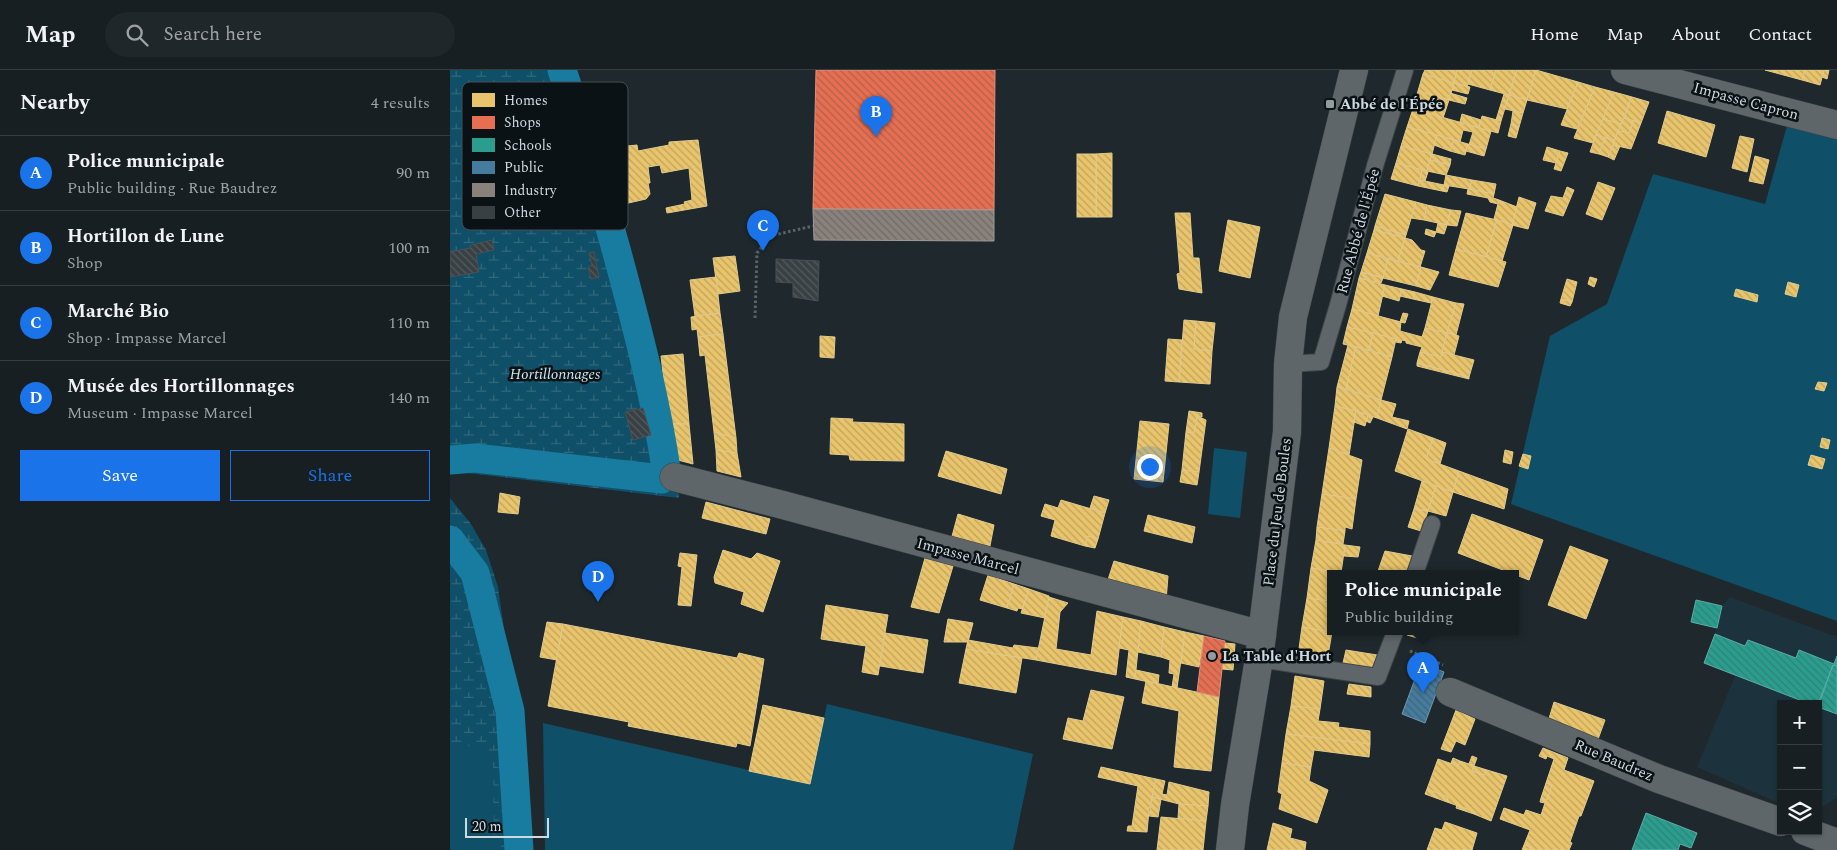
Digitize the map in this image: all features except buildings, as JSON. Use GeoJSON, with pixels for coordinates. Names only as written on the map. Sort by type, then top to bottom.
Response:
{"type":"FeatureCollection","features":[{"type":"Feature","properties":{"kind":"street","name":"Place du Jeu de Boules"},"geometry":{"type":"LineString","coordinates":[[1230,850],[1235,805],[1261,647],[1287,432],[1288,364],[1292,317],[1354,70]]}},
{"type":"Feature","properties":{"kind":"street","name":"Impasse Capron"},"geometry":{"type":"LineString","coordinates":[[1625,70],[1837,125]]}},
{"type":"Feature","properties":{"kind":"street","name":"Impasse Marcel"},"geometry":{"type":"LineString","coordinates":[[674,478],[783,505],[1261,647]]}},
{"type":"Feature","properties":{"kind":"street","name":"Rue Baudrez"},"geometry":{"type":"LineString","coordinates":[[1450,692],[1659,779],[1777,821]]}},
{"type":"Feature","properties":{"kind":"street"},"geometry":{"type":"LineString","coordinates":[[1816,835],[1837,843]]}},
{"type":"Feature","properties":{"kind":"lane","name":"Rue Abbé de l'Épée"},"geometry":{"type":"LineString","coordinates":[[1288,364],[1321,362],[1375,166],[1405,70]]}},
{"type":"Feature","properties":{"kind":"lane"},"geometry":{"type":"LineString","coordinates":[[1416,570],[1432,524]]}},
{"type":"Feature","properties":{"kind":"lane"},"geometry":{"type":"LineString","coordinates":[[1261,647],[1378,677],[1393,637]]}},
{"type":"Feature","properties":{"kind":"path"},"geometry":{"type":"LineString","coordinates":[[755,318],[757,253],[770,236],[813,226]]}},
{"type":"Feature","properties":{"kind":"path"},"geometry":{"type":"LineString","coordinates":[[1393,637],[1453,670],[1450,692]]}},
{"type":"Feature","properties":{"kind":"shaded area"},"geometry":{"type":"Polygon","coordinates":[[[1730,597],[1837,637],[1837,797],[1822,807],[1822,700],[1777,700],[1777,802],[1697,767],[1735,676],[1704,663],[1715,634],[1722,606],[1730,597]]]}},
{"type":"Feature","properties":{"kind":"green space","name":"Hortillonnages"},"geometry":{"type":"Polygon","coordinates":[[[450,70],[575,70],[579,82],[462,82],[462,230],[623,230],[664,375],[677,453],[679,498],[450,471],[450,70]]]}},
{"type":"Feature","properties":{"kind":"green space"},"geometry":{"type":"Polygon","coordinates":[[[1788,122],[1837,134],[1837,621],[1511,504],[1550,336],[1607,304],[1653,174],[1765,204],[1788,122]]]}},
{"type":"Feature","properties":{"kind":"green space"},"geometry":{"type":"Polygon","coordinates":[[[1214,448],[1247,452],[1240,518],[1208,514],[1214,448]]]}},
{"type":"Feature","properties":{"kind":"green space"},"geometry":{"type":"Polygon","coordinates":[[[450,498],[471,524],[486,550],[498,587],[514,700],[518,850],[450,850],[450,498]]]}},
{"type":"Feature","properties":{"kind":"green space"},"geometry":{"type":"Polygon","coordinates":[[[827,704],[1033,754],[1013,850],[545,850],[543,723],[810,784],[827,704]]]}},
{"type":"Feature","properties":{"kind":"green space"},"geometry":{"type":"Polygon","coordinates":[[[450,742],[493,752],[494,850],[450,850],[450,742]]]}},
{"type":"Feature","properties":{"kind":"waterway"},"geometry":{"type":"LineString","coordinates":[[562,70],[566,82]]}},
{"type":"Feature","properties":{"kind":"waterway"},"geometry":{"type":"LineString","coordinates":[[450,460],[475,458],[662,479],[667,475],[645,361],[611,230]]}},
{"type":"Feature","properties":{"kind":"waterway"},"geometry":{"type":"LineString","coordinates":[[450,540],[475,573],[510,711],[519,850]]}},
{"type":"Feature","properties":{"kind":"place","name":"Abbé de l'Épée"},"geometry":{"type":"Point","coordinates":[1330,104]}},
{"type":"Feature","properties":{"kind":"place","name":"Hortillon de Lune"},"geometry":{"type":"Point","coordinates":[876,137]}},
{"type":"Feature","properties":{"kind":"place","name":"Marché Bio"},"geometry":{"type":"Point","coordinates":[763,251]}},
{"type":"Feature","properties":{"kind":"place","name":"Musée des Hortillonnages"},"geometry":{"type":"Point","coordinates":[598,602]}},
{"type":"Feature","properties":{"kind":"place","name":"La Table d'Hort"},"geometry":{"type":"Point","coordinates":[1212,656]}},
{"type":"Feature","properties":{"kind":"place","name":"Police municipale"},"geometry":{"type":"Point","coordinates":[1423,693]}}]}
